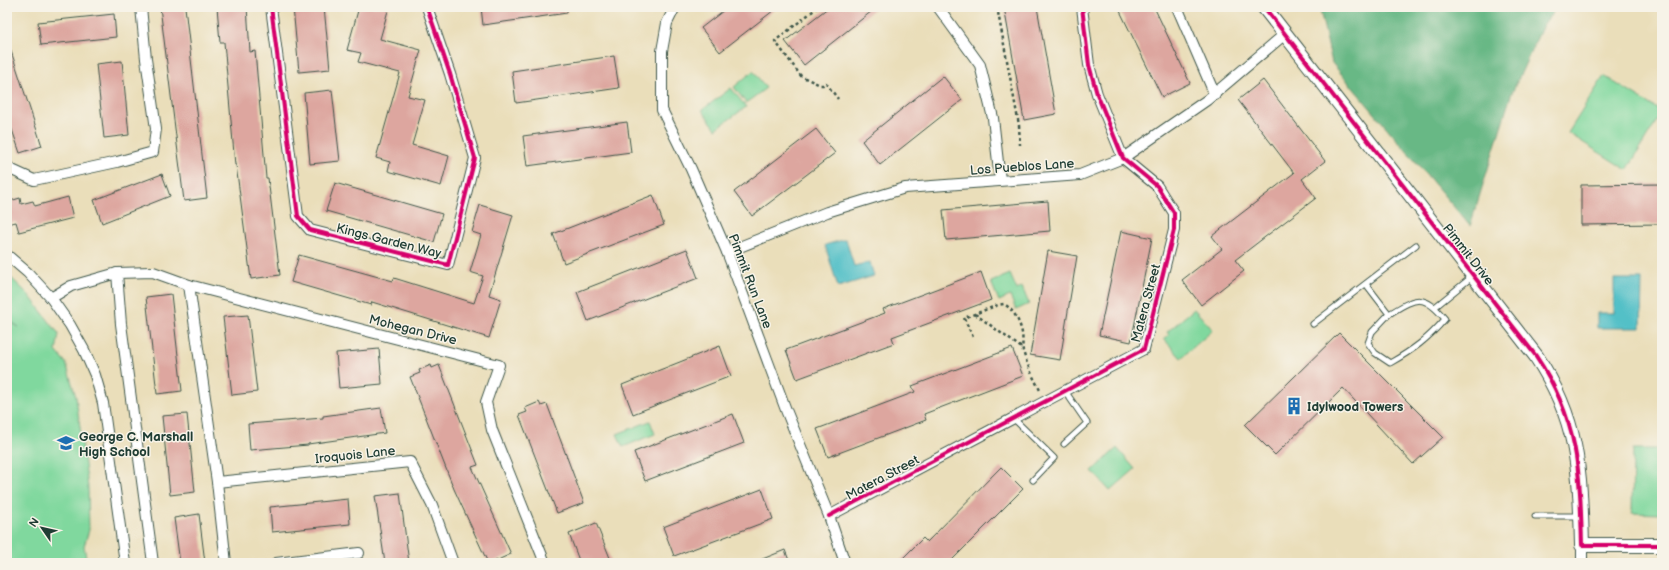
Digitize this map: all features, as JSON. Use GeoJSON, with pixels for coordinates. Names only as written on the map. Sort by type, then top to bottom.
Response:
{"type":"FeatureCollection","features":[{"type":"Feature","properties":{"kind":"street"},"geometry":{"type":"LineString","coordinates":[[7,165],[10,169],[34,180],[117,162],[153,152],[156,129],[146,59],[141,7]]}},
{"type":"Feature","properties":{"kind":"street","name":"Kings Garden Way"},"geometry":{"type":"LineString","coordinates":[[270,7],[298,216],[310,230],[448,265],[475,158],[428,7]]}},
{"type":"Feature","properties":{"kind":"street","name":"Pimmit Run Lane"},"geometry":{"type":"LineString","coordinates":[[675,7],[668,23],[662,51],[662,110],[691,169],[727,252],[786,410],[829,516],[845,563]]}},
{"type":"Feature","properties":{"kind":"street"},"geometry":{"type":"LineString","coordinates":[[938,7],[980,65],[993,118],[1000,180]]}},
{"type":"Feature","properties":{"kind":"street","name":"Matera Street"},"geometry":{"type":"LineString","coordinates":[[829,516],[1144,349],[1174,230],[1174,213],[1157,186],[1123,158],[1098,94],[1089,65],[1082,7]]}},
{"type":"Feature","properties":{"kind":"street"},"geometry":{"type":"LineString","coordinates":[[1177,7],[1215,95]]}},
{"type":"Feature","properties":{"kind":"street","name":"Pimmit Drive"},"geometry":{"type":"LineString","coordinates":[[1264,7],[1536,356],[1553,383],[1566,411],[1575,443],[1580,478],[1582,545]]}},
{"type":"Feature","properties":{"kind":"street","name":"Los Pueblos Lane"},"geometry":{"type":"LineString","coordinates":[[727,252],[827,212],[905,188],[1080,175],[1123,158],[1215,95],[1285,34]]}},
{"type":"Feature","properties":{"kind":"street"},"geometry":{"type":"LineString","coordinates":[[7,255],[28,273],[50,298],[70,325],[84,350],[95,375],[103,403],[125,563]]}},
{"type":"Feature","properties":{"kind":"street","name":"Mohegan Drive"},"geometry":{"type":"LineString","coordinates":[[50,298],[71,286],[117,273],[153,272],[189,285],[499,365],[486,402],[492,430],[545,563]]}},
{"type":"Feature","properties":{"kind":"street"},"geometry":{"type":"LineString","coordinates":[[117,273],[121,324],[153,563]]}},
{"type":"Feature","properties":{"kind":"street"},"geometry":{"type":"LineString","coordinates":[[189,285],[217,482],[226,563]]}},
{"type":"Feature","properties":{"kind":"street","name":"Iroquois Lane"},"geometry":{"type":"LineString","coordinates":[[217,482],[410,462],[432,505],[453,563]]}},
{"type":"Feature","properties":{"kind":"street"},"geometry":{"type":"LineString","coordinates":[[1582,563],[1582,545],[1662,545]]}},
{"type":"Feature","properties":{"kind":"street"},"geometry":{"type":"LineString","coordinates":[[276,563],[359,553]]}},
{"type":"Feature","properties":{"kind":"lane"},"geometry":{"type":"LineString","coordinates":[[1313,324],[1416,245]]}},
{"type":"Feature","properties":{"kind":"lane"},"geometry":{"type":"LineString","coordinates":[[1435,307],[1474,276]]}},
{"type":"Feature","properties":{"kind":"lane"},"geometry":{"type":"LineString","coordinates":[[1366,284],[1389,314]]}},
{"type":"Feature","properties":{"kind":"lane"},"geometry":{"type":"LineString","coordinates":[[1426,300],[1435,307],[1445,319],[1431,336],[1408,353],[1390,363],[1375,353],[1368,343],[1372,332],[1389,314],[1411,301],[1426,300]]}},
{"type":"Feature","properties":{"kind":"lane"},"geometry":{"type":"LineString","coordinates":[[1064,444],[1087,423],[1065,391]]}},
{"type":"Feature","properties":{"kind":"lane"},"geometry":{"type":"LineString","coordinates":[[1013,418],[1054,458],[1033,480]]}},
{"type":"Feature","properties":{"kind":"lane"},"geometry":{"type":"LineString","coordinates":[[1535,516],[1582,516]]}},
{"type":"Feature","properties":{"kind":"path"},"geometry":{"type":"LineString","coordinates":[[818,7],[775,41],[801,76],[820,85],[826,83],[838,99]]}},
{"type":"Feature","properties":{"kind":"path"},"geometry":{"type":"LineString","coordinates":[[997,7],[1019,125],[1020,144]]}},
{"type":"Feature","properties":{"kind":"path"},"geometry":{"type":"LineString","coordinates":[[973,336],[964,318],[998,304],[1008,306],[1020,323],[1022,332],[1022,349],[1035,381],[1046,401]]}},
{"type":"Feature","properties":{"kind":"path"},"geometry":{"type":"LineString","coordinates":[[975,314],[1022,349]]}},
{"type":"Feature","properties":{"kind":"green space"},"geometry":{"type":"Polygon","coordinates":[[[1321,7],[1557,7],[1543,25],[1511,95],[1470,226],[1332,63],[1320,10],[1321,7]]]}},
{"type":"Feature","properties":{"kind":"green space"},"geometry":{"type":"Polygon","coordinates":[[[753,71],[766,88],[746,103],[734,87],[753,71]]]}},
{"type":"Feature","properties":{"kind":"green space"},"geometry":{"type":"Polygon","coordinates":[[[1604,76],[1662,112],[1627,170],[1568,133],[1604,76]]]}},
{"type":"Feature","properties":{"kind":"green space"},"geometry":{"type":"Polygon","coordinates":[[[731,88],[746,107],[716,129],[702,110],[731,88]]]}},
{"type":"Feature","properties":{"kind":"green space","name":"George C. Marshall High School"},"geometry":{"type":"Polygon","coordinates":[[[7,274],[28,294],[59,334],[56,351],[66,363],[76,397],[88,487],[89,530],[84,546],[87,563],[79,563],[80,559],[78,563],[7,563],[7,320],[19,327],[7,319],[7,274]]]}},
{"type":"Feature","properties":{"kind":"green space"},"geometry":{"type":"Polygon","coordinates":[[[1010,274],[1017,290],[1022,287],[1029,304],[1016,310],[1010,296],[999,301],[991,282],[1010,274]]]}},
{"type":"Feature","properties":{"kind":"green space"},"geometry":{"type":"Polygon","coordinates":[[[1194,309],[1213,330],[1181,358],[1164,339],[1169,335],[1167,332],[1194,309]]]}},
{"type":"Feature","properties":{"kind":"green space"},"geometry":{"type":"Polygon","coordinates":[[[650,421],[655,434],[623,447],[617,434],[650,421]]]}},
{"type":"Feature","properties":{"kind":"green space"},"geometry":{"type":"Polygon","coordinates":[[[1117,448],[1135,469],[1110,491],[1092,471],[1117,448]]]}},
{"type":"Feature","properties":{"kind":"green space"},"geometry":{"type":"Polygon","coordinates":[[[1633,449],[1662,449],[1662,514],[1632,513],[1633,449]]]}},
{"type":"Feature","properties":{"kind":"water"},"geometry":{"type":"Polygon","coordinates":[[[846,239],[854,266],[870,262],[874,276],[838,287],[825,245],[846,239]]]}},
{"type":"Feature","properties":{"kind":"water"},"geometry":{"type":"Polygon","coordinates":[[[1614,279],[1642,279],[1641,328],[1597,328],[1597,313],[1614,313],[1614,279]]]}},
{"type":"Feature","properties":{"kind":"building"},"geometry":{"type":"Polygon","coordinates":[[[160,7],[185,7],[207,198],[184,201],[160,7]]]}},
{"type":"Feature","properties":{"kind":"building"},"geometry":{"type":"Polygon","coordinates":[[[217,7],[247,7],[250,52],[255,51],[266,178],[268,178],[280,275],[251,279],[235,165],[224,42],[220,42],[217,7]]]}},
{"type":"Feature","properties":{"kind":"building"},"geometry":{"type":"Polygon","coordinates":[[[293,7],[324,7],[330,69],[299,72],[293,7]]]}},
{"type":"Feature","properties":{"kind":"building"},"geometry":{"type":"Polygon","coordinates":[[[359,7],[389,7],[380,39],[421,50],[408,96],[425,100],[412,145],[449,156],[441,186],[388,171],[390,162],[376,158],[400,73],[358,62],[361,53],[347,50],[359,7]]]}},
{"type":"Feature","properties":{"kind":"building"},"geometry":{"type":"Polygon","coordinates":[[[481,7],[567,7],[567,13],[483,25],[481,7]]]}},
{"type":"Feature","properties":{"kind":"building"},"geometry":{"type":"Polygon","coordinates":[[[728,7],[778,7],[720,52],[701,28],[728,7]]]}},
{"type":"Feature","properties":{"kind":"building"},"geometry":{"type":"Polygon","coordinates":[[[829,7],[877,7],[804,65],[785,41],[829,7]]]}},
{"type":"Feature","properties":{"kind":"building"},"geometry":{"type":"Polygon","coordinates":[[[1004,7],[1037,7],[1056,114],[1024,120],[1004,7]]]}},
{"type":"Feature","properties":{"kind":"building"},"geometry":{"type":"Polygon","coordinates":[[[1118,7],[1154,7],[1190,83],[1162,97],[1118,7]]]}},
{"type":"Feature","properties":{"kind":"building"},"geometry":{"type":"Polygon","coordinates":[[[114,14],[116,37],[41,45],[38,22],[114,14]]]}},
{"type":"Feature","properties":{"kind":"building"},"geometry":{"type":"Polygon","coordinates":[[[7,45],[9,45],[42,146],[20,153],[7,115],[7,45]]]}},
{"type":"Feature","properties":{"kind":"building"},"geometry":{"type":"Polygon","coordinates":[[[614,56],[619,88],[516,103],[512,71],[614,56]]]}},
{"type":"Feature","properties":{"kind":"building"},"geometry":{"type":"Polygon","coordinates":[[[122,61],[129,135],[104,138],[96,64],[122,61]]]}},
{"type":"Feature","properties":{"kind":"building"},"geometry":{"type":"Polygon","coordinates":[[[943,76],[962,100],[880,165],[862,141],[943,76]]]}},
{"type":"Feature","properties":{"kind":"building"},"geometry":{"type":"Polygon","coordinates":[[[1263,80],[1325,161],[1302,179],[1316,198],[1235,260],[1244,271],[1201,305],[1182,280],[1222,249],[1212,236],[1294,173],[1238,100],[1263,80]]]}},
{"type":"Feature","properties":{"kind":"building"},"geometry":{"type":"Polygon","coordinates":[[[332,90],[340,161],[310,164],[304,93],[332,90]]]}},
{"type":"Feature","properties":{"kind":"building"},"geometry":{"type":"Polygon","coordinates":[[[627,122],[631,152],[527,166],[523,136],[627,122]]]}},
{"type":"Feature","properties":{"kind":"building"},"geometry":{"type":"Polygon","coordinates":[[[816,129],[835,153],[752,216],[734,192],[816,129]]]}},
{"type":"Feature","properties":{"kind":"building"},"geometry":{"type":"Polygon","coordinates":[[[162,174],[170,196],[102,223],[94,200],[162,174]]]}},
{"type":"Feature","properties":{"kind":"building"},"geometry":{"type":"Polygon","coordinates":[[[335,183],[442,214],[434,242],[326,211],[335,183]]]}},
{"type":"Feature","properties":{"kind":"building"},"geometry":{"type":"Polygon","coordinates":[[[1662,184],[1662,224],[1581,225],[1581,185],[1662,184]]]}},
{"type":"Feature","properties":{"kind":"building"},"geometry":{"type":"Polygon","coordinates":[[[653,195],[664,225],[564,263],[553,234],[653,195]]]}},
{"type":"Feature","properties":{"kind":"building"},"geometry":{"type":"Polygon","coordinates":[[[68,197],[73,218],[19,232],[16,222],[7,224],[7,202],[20,198],[21,204],[33,201],[35,206],[68,197]]]}},
{"type":"Feature","properties":{"kind":"building"},"geometry":{"type":"Polygon","coordinates":[[[1048,201],[1050,231],[946,240],[943,210],[1048,201]]]}},
{"type":"Feature","properties":{"kind":"building"},"geometry":{"type":"Polygon","coordinates":[[[480,205],[513,215],[489,295],[501,299],[489,338],[372,302],[371,305],[291,282],[299,255],[393,281],[394,278],[474,303],[483,276],[470,272],[481,235],[472,232],[480,205]]]}},
{"type":"Feature","properties":{"kind":"building"},"geometry":{"type":"Polygon","coordinates":[[[1121,231],[1152,238],[1131,342],[1099,335],[1121,231]]]}},
{"type":"Feature","properties":{"kind":"building"},"geometry":{"type":"Polygon","coordinates":[[[687,249],[698,278],[588,321],[577,292],[687,249]]]}},
{"type":"Feature","properties":{"kind":"building"},"geometry":{"type":"Polygon","coordinates":[[[1048,251],[1077,256],[1060,360],[1030,355],[1048,251]]]}},
{"type":"Feature","properties":{"kind":"building"},"geometry":{"type":"Polygon","coordinates":[[[981,272],[991,300],[892,337],[894,343],[797,379],[786,350],[885,313],[883,309],[981,272]]]}},
{"type":"Feature","properties":{"kind":"building"},"geometry":{"type":"Polygon","coordinates":[[[171,294],[182,391],[157,394],[146,297],[171,294]]]}},
{"type":"Feature","properties":{"kind":"building"},"geometry":{"type":"Polygon","coordinates":[[[248,315],[257,392],[232,395],[223,317],[248,315]]]}},
{"type":"Feature","properties":{"kind":"building","name":"Idylwood Towers"},"geometry":{"type":"Polygon","coordinates":[[[1339,333],[1443,437],[1413,464],[1343,388],[1275,455],[1245,425],[1339,333]]]}},
{"type":"Feature","properties":{"kind":"building"},"geometry":{"type":"Polygon","coordinates":[[[720,346],[731,376],[633,414],[622,385],[720,346]]]}},
{"type":"Feature","properties":{"kind":"building"},"geometry":{"type":"Polygon","coordinates":[[[1012,348],[1023,376],[924,414],[926,420],[828,457],[817,429],[915,392],[912,386],[1012,348]]]}},
{"type":"Feature","properties":{"kind":"building"},"geometry":{"type":"Polygon","coordinates":[[[379,349],[382,384],[339,388],[336,353],[379,349]]]}},
{"type":"Feature","properties":{"kind":"building"},"geometry":{"type":"Polygon","coordinates":[[[431,365],[432,368],[439,365],[478,465],[472,467],[511,554],[491,563],[488,563],[454,489],[410,377],[420,373],[419,370],[431,365]]]}},
{"type":"Feature","properties":{"kind":"building"},"geometry":{"type":"Polygon","coordinates":[[[539,402],[541,406],[547,404],[584,503],[557,513],[519,415],[527,412],[525,408],[539,402]]]}},
{"type":"Feature","properties":{"kind":"building"},"geometry":{"type":"Polygon","coordinates":[[[381,408],[385,433],[308,445],[250,450],[248,424],[323,418],[323,416],[381,408]]]}},
{"type":"Feature","properties":{"kind":"building"},"geometry":{"type":"Polygon","coordinates":[[[187,414],[195,492],[170,495],[162,416],[187,414]]]}},
{"type":"Feature","properties":{"kind":"building"},"geometry":{"type":"Polygon","coordinates":[[[733,414],[744,443],[645,481],[634,452],[733,414]]]}},
{"type":"Feature","properties":{"kind":"building"},"geometry":{"type":"Polygon","coordinates":[[[1001,467],[1023,489],[949,563],[898,563],[923,538],[927,542],[1001,467]]]}},
{"type":"Feature","properties":{"kind":"building"},"geometry":{"type":"Polygon","coordinates":[[[762,489],[773,519],[674,556],[663,527],[762,489]]]}},
{"type":"Feature","properties":{"kind":"building"},"geometry":{"type":"Polygon","coordinates":[[[400,493],[409,563],[385,563],[375,496],[400,493]]]}},
{"type":"Feature","properties":{"kind":"building"},"geometry":{"type":"Polygon","coordinates":[[[348,499],[350,524],[272,532],[270,507],[348,499]]]}},
{"type":"Feature","properties":{"kind":"building"},"geometry":{"type":"Polygon","coordinates":[[[199,514],[205,563],[180,563],[174,518],[199,514]]]}},
{"type":"Feature","properties":{"kind":"building"},"geometry":{"type":"Polygon","coordinates":[[[596,523],[612,563],[580,563],[569,534],[596,523]]]}},
{"type":"Feature","properties":{"kind":"building"},"geometry":{"type":"Polygon","coordinates":[[[785,550],[790,563],[755,563],[755,562],[785,550]]]}},
{"type":"Feature","properties":{"kind":"cycle path"},"geometry":{"type":"LineString","coordinates":[[271,7],[298,216],[310,230],[448,265],[475,158],[450,74],[427,7]]}},
{"type":"Feature","properties":{"kind":"cycle path"},"geometry":{"type":"LineString","coordinates":[[829,516],[1144,349],[1174,230],[1174,213],[1157,186],[1123,158],[1097,94],[1089,65],[1082,7]]}},
{"type":"Feature","properties":{"kind":"cycle path"},"geometry":{"type":"LineString","coordinates":[[1264,7],[1536,356],[1550,379],[1569,424],[1574,447],[1580,493],[1582,545],[1662,545]]}},
{"type":"Feature","properties":{"kind":"place","name":"Idylwood Towers"},"geometry":{"type":"Point","coordinates":[1294,406]}},
{"type":"Feature","properties":{"kind":"place","name":"George C. Marshall High School"},"geometry":{"type":"Point","coordinates":[66,443]}}]}
